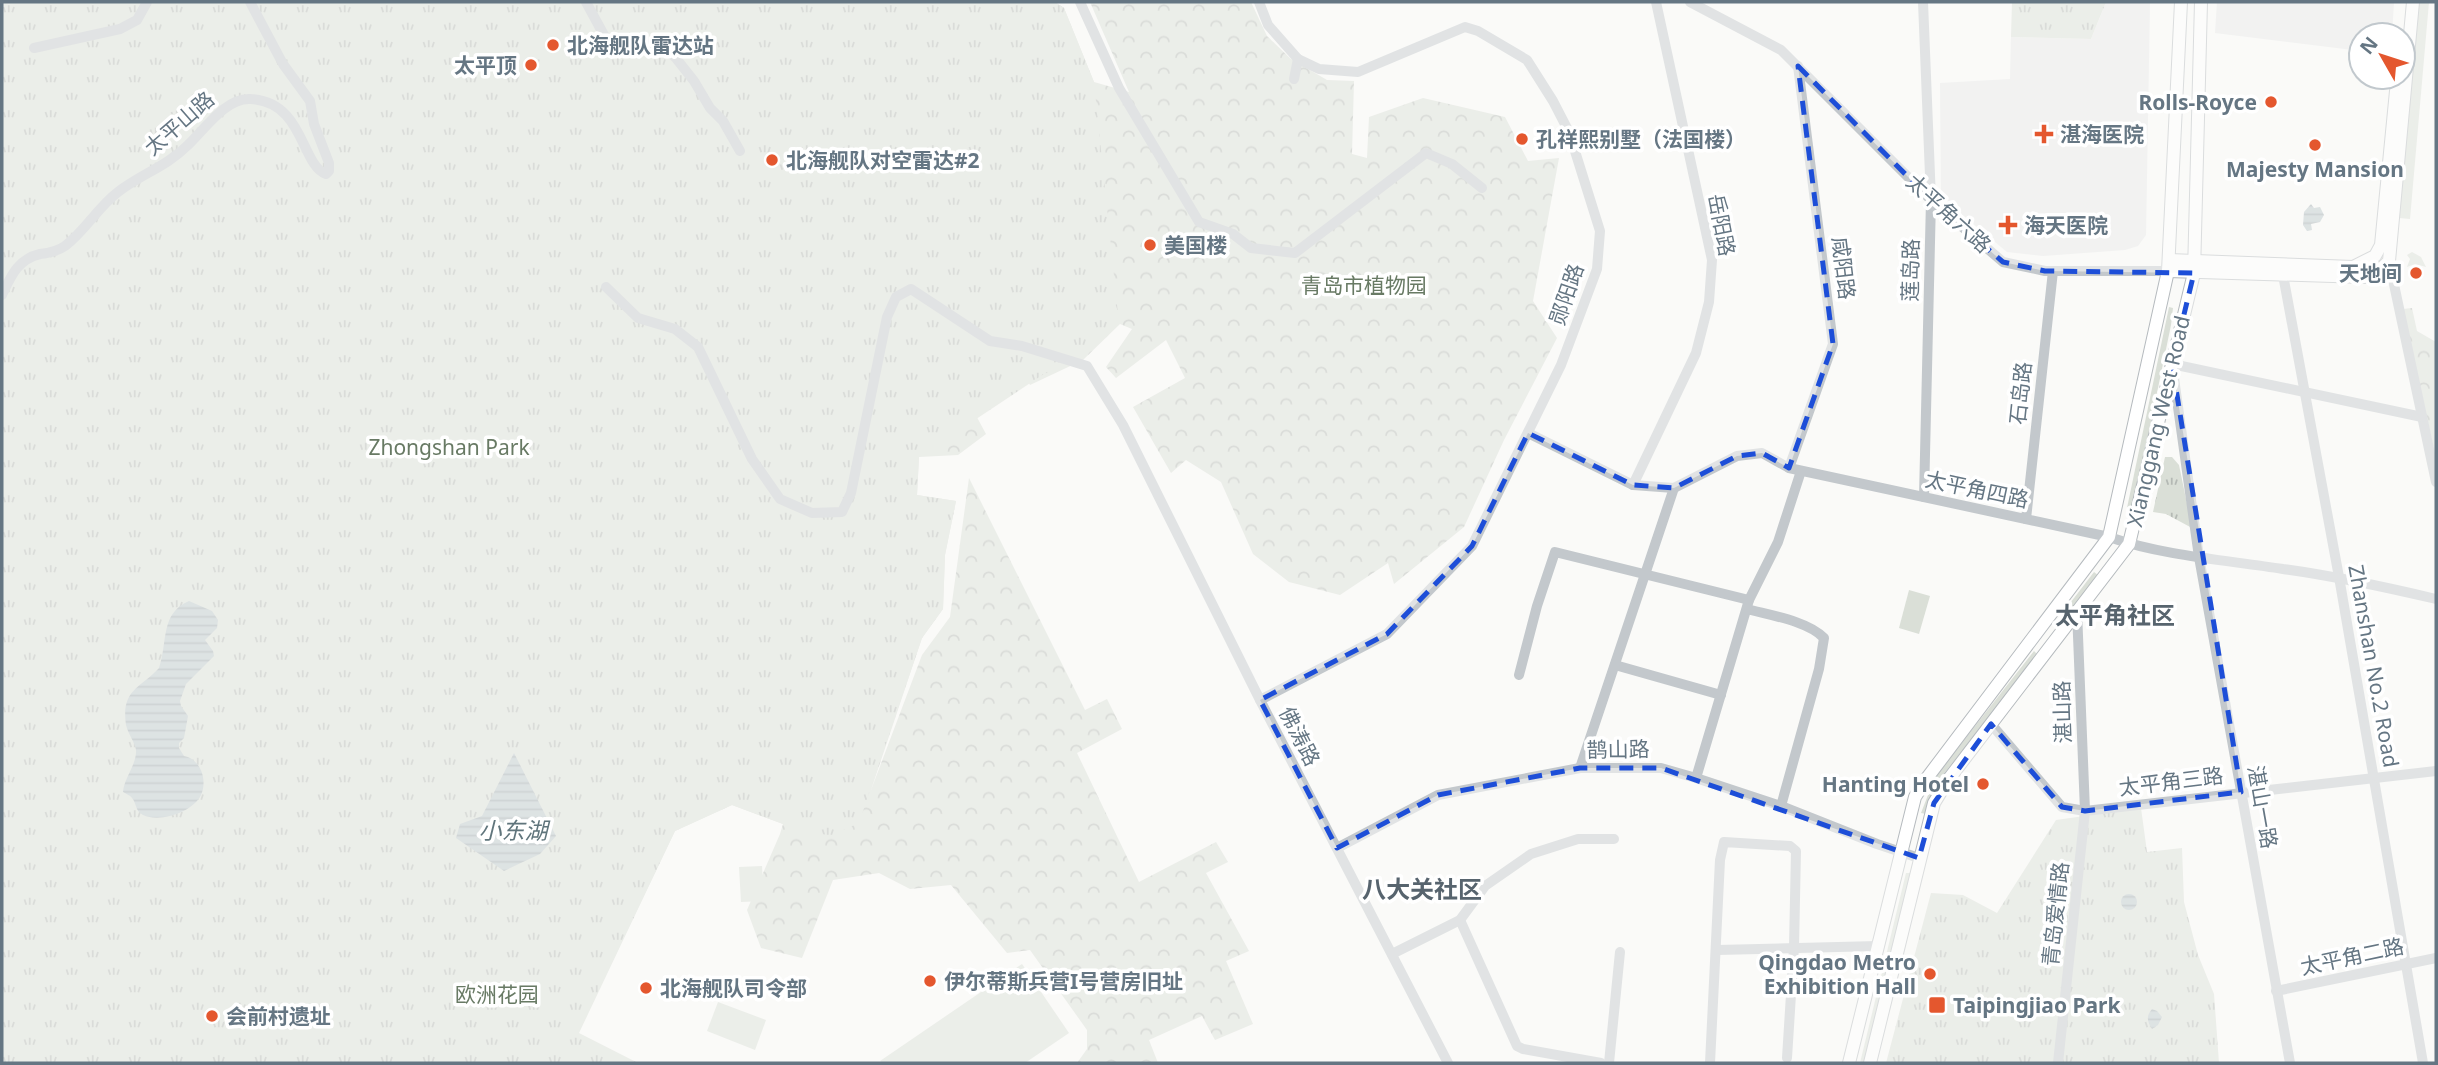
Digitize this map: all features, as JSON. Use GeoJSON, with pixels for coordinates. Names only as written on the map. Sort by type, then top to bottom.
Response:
{"type":"FeatureCollection","features":[{"type":"Feature","properties":{"kind":"main road","name":"Xianggang West Road"},"geometry":{"type":"LineString","coordinates":[[1849,1063],[1915,797],[2109,537],[2169,266],[2181,2]]}},
{"type":"Feature","properties":{"kind":"main road","name":"Xianggang West Road"},"geometry":{"type":"LineString","coordinates":[[1870,1063],[1934,803],[1948,780],[2129,544],[2194,268],[2201,2]]}},
{"type":"Feature","properties":{"kind":"main road"},"geometry":{"type":"LineString","coordinates":[[2403,21],[2405,2]]}},
{"type":"Feature","properties":{"kind":"main road"},"geometry":{"type":"LineString","coordinates":[[2169,266],[2283,275],[2364,277],[2379,271],[2389,261],[2413,2]]}},
{"type":"Feature","properties":{"kind":"main road"},"geometry":{"type":"LineString","coordinates":[[2194,268],[2353,267],[2375,256],[2381,245],[2397,91]]}},
{"type":"Feature","properties":{"kind":"street"},"geometry":{"type":"LineString","coordinates":[[34,48],[120,29],[137,20],[147,2]]}},
{"type":"Feature","properties":{"kind":"street","name":"太平山路"},"geometry":{"type":"LineString","coordinates":[[2,295],[15,269],[23,260],[64,247],[114,195],[177,156],[225,108],[239,99],[253,99],[271,105],[285,114],[296,127],[319,170],[326,174],[329,163],[314,124],[310,101],[283,64],[250,2]]}},
{"type":"Feature","properties":{"kind":"street"},"geometry":{"type":"LineString","coordinates":[[586,2],[605,37],[615,45],[653,44],[675,57],[710,108],[723,121],[740,151]]}},
{"type":"Feature","properties":{"kind":"street"},"geometry":{"type":"LineString","coordinates":[[1080,2],[1119,88],[1199,222],[1233,234],[1251,248],[1295,253],[1426,153],[1452,164],[1482,188]]}},
{"type":"Feature","properties":{"kind":"street"},"geometry":{"type":"LineString","coordinates":[[1259,2],[1268,24],[1298,59],[1294,79]]}},
{"type":"Feature","properties":{"kind":"street","name":"岳阳路"},"geometry":{"type":"LineString","coordinates":[[1633,485],[1696,353],[1709,302],[1712,260],[1656,2]]}},
{"type":"Feature","properties":{"kind":"street","name":"太平角六路"},"geometry":{"type":"LineString","coordinates":[[1690,2],[1781,50],[1931,200],[2003,262],[2053,271],[2141,272],[2169,266]]}},
{"type":"Feature","properties":{"kind":"street","name":"莲岛路"},"geometry":{"type":"LineString","coordinates":[[1923,2],[1931,200],[1924,497]]}},
{"type":"Feature","properties":{"kind":"street","name":"郧阳路"},"geometry":{"type":"LineString","coordinates":[[1260,700],[1388,634],[1472,547],[1561,365],[1597,269],[1600,231],[1569,132],[1535,71],[1527,60],[1515,51],[1465,27],[1358,72],[1319,69],[1298,59]]}},
{"type":"Feature","properties":{"kind":"street","name":"咸阳路"},"geometry":{"type":"LineString","coordinates":[[1789,468],[1833,344],[1798,66]]}},
{"type":"Feature","properties":{"kind":"street"},"geometry":{"type":"LineString","coordinates":[[2389,261],[2436,482]]}},
{"type":"Feature","properties":{"kind":"street","name":"石岛路"},"geometry":{"type":"LineString","coordinates":[[2026,519],[2053,271]]}},
{"type":"Feature","properties":{"kind":"street","name":"Zhanshan No.2 Road"},"geometry":{"type":"LineString","coordinates":[[2283,275],[2340,577],[2423,1063]]}},
{"type":"Feature","properties":{"kind":"street","name":"佛涛路"},"geometry":{"type":"LineString","coordinates":[[606,287],[638,318],[675,329],[698,347],[752,459],[780,499],[812,513],[842,512],[851,493],[887,317],[896,297],[911,289],[990,341],[1022,346],[1087,366],[1123,425],[1260,700],[1448,1063]]}},
{"type":"Feature","properties":{"kind":"street"},"geometry":{"type":"LineString","coordinates":[[2172,364],[2423,417]]}},
{"type":"Feature","properties":{"kind":"street","name":"湛山一路"},"geometry":{"type":"LineString","coordinates":[[2172,364],[2199,557],[2290,1063]]}},
{"type":"Feature","properties":{"kind":"street"},"geometry":{"type":"LineString","coordinates":[[1528,433],[1633,485],[1674,488],[1580,768]]}},
{"type":"Feature","properties":{"kind":"street","name":"太平角四路"},"geometry":{"type":"LineString","coordinates":[[1674,488],[1737,456],[1762,453],[1789,468],[1801,471],[2109,537],[2129,544],[2340,577],[2436,599]]}},
{"type":"Feature","properties":{"kind":"street"},"geometry":{"type":"LineString","coordinates":[[1696,778],[1748,604],[1778,542],[1801,471]]}},
{"type":"Feature","properties":{"kind":"street"},"geometry":{"type":"LineString","coordinates":[[1519,675],[1537,606],[1555,552],[1645,573],[1748,604],[1818,632],[1824,638],[1819,669],[1781,806]]}},
{"type":"Feature","properties":{"kind":"street","name":"湛山路"},"geometry":{"type":"LineString","coordinates":[[2077,611],[2085,811]]}},
{"type":"Feature","properties":{"kind":"street"},"geometry":{"type":"LineString","coordinates":[[1615,665],[1721,695]]}},
{"type":"Feature","properties":{"kind":"street","name":"太平角三路"},"geometry":{"type":"LineString","coordinates":[[1991,724],[2062,807],[2085,811],[2436,771]]}},
{"type":"Feature","properties":{"kind":"street","name":"鹊山路"},"geometry":{"type":"LineString","coordinates":[[1337,848],[1438,796],[1580,768],[1661,768],[1781,806],[1919,858]]}},
{"type":"Feature","properties":{"kind":"street","name":"青岛爱情路"},"geometry":{"type":"LineString","coordinates":[[2058,1063],[2085,811]]}},
{"type":"Feature","properties":{"kind":"street"},"geometry":{"type":"LineString","coordinates":[[1392,954],[1460,920],[1485,886],[1531,854],[1578,839],[1614,839]]}},
{"type":"Feature","properties":{"kind":"street"},"geometry":{"type":"LineString","coordinates":[[1710,1063],[1720,860],[1724,842],[1790,846],[1796,851],[1794,947],[1787,1058]]}},
{"type":"Feature","properties":{"kind":"street"},"geometry":{"type":"LineString","coordinates":[[1460,920],[1517,1046],[1601,1063]]}},
{"type":"Feature","properties":{"kind":"street"},"geometry":{"type":"LineString","coordinates":[[1717,950],[1878,946]]}},
{"type":"Feature","properties":{"kind":"street"},"geometry":{"type":"LineString","coordinates":[[1609,1063],[1620,952]]}},
{"type":"Feature","properties":{"kind":"street","name":"太平角二路"},"geometry":{"type":"LineString","coordinates":[[2276,991],[2436,958]]}},
{"type":"Feature","properties":{"kind":"highlighted area"},"geometry":{"type":"Polygon","coordinates":[[[1798,66],[1931,200],[2003,262],[2045,271],[2194,273],[2172,364],[2241,792],[2085,811],[2062,807],[1991,724],[1934,803],[1919,858],[1661,768],[1580,768],[1438,795],[1337,848],[1260,700],[1387,634],[1472,546],[1528,433],[1633,485],[1674,488],[1737,456],[1762,453],[1789,468],[1833,344],[1798,66]]]}},
{"type":"Feature","properties":{"kind":"shaded area","name":"湛海医院"},"geometry":{"type":"Polygon","coordinates":[[[2106,2],[2150,2],[2146,235],[2138,246],[2125,250],[2043,256],[2007,252],[1941,197],[1940,83],[2010,79],[2011,37],[2091,39],[2106,2]]]}},
{"type":"Feature","properties":{"kind":"shaded area"},"geometry":{"type":"Polygon","coordinates":[[[2217,2],[2394,2],[2393,21],[2347,21],[2347,49],[2215,33],[2217,2]]]}},
{"type":"Feature","properties":{"kind":"green space","name":"Zhongshan Park"},"geometry":{"type":"Polygon","coordinates":[[[2,2],[1055,2],[1064,8],[1094,82],[1129,92],[1090,2],[1251,2],[1267,36],[1291,59],[1327,80],[1354,81],[1352,154],[1367,158],[1369,117],[1423,98],[1505,117],[1528,161],[1559,158],[1533,301],[1557,338],[1504,440],[1464,527],[1394,584],[1388,563],[1340,595],[1289,582],[1253,554],[1221,482],[1186,460],[1171,473],[1133,407],[1185,378],[1166,340],[1116,378],[1106,367],[1132,329],[1120,324],[1083,360],[1030,385],[1010,348],[959,384],[986,434],[958,455],[919,457],[917,495],[956,501],[945,555],[943,609],[922,638],[871,790],[922,655],[950,617],[969,478],[1085,710],[1107,699],[1122,729],[1077,753],[1139,882],[1216,842],[1228,862],[1206,873],[1249,951],[1226,961],[1253,1024],[1215,1040],[1202,1016],[1149,1040],[1158,1063],[1077,1063],[1087,1049],[1087,1030],[1030,950],[1007,953],[951,885],[910,889],[879,873],[833,880],[802,958],[761,948],[747,910],[783,824],[732,805],[675,831],[578,1033],[2,2]]]}},
{"type":"Feature","properties":{"kind":"green space","name":"Zhongshan Park"},"geometry":{"type":"Polygon","coordinates":[[[2,2],[1055,2],[1064,8],[1094,82],[1119,324],[919,457],[917,495],[956,501],[945,555],[943,609],[922,638],[859,823],[830,836],[783,824],[732,805],[675,831],[579,1033],[638,1063],[2,1063],[2,2]]]}},
{"type":"Feature","properties":{"kind":"green space"},"geometry":{"type":"Polygon","coordinates":[[[2012,2],[2106,2],[2091,39],[2011,37],[2012,2]]]}},
{"type":"Feature","properties":{"kind":"green space"},"geometry":{"type":"Polygon","coordinates":[[[2418,2],[2429,2],[2410,219],[2399,218],[2410,91],[2417,91],[2418,2]]]}},
{"type":"Feature","properties":{"kind":"green space"},"geometry":{"type":"Polygon","coordinates":[[[2412,252],[2421,257],[2426,267],[2415,264],[2407,267],[2410,259],[2407,255],[2412,252]]]}},
{"type":"Feature","properties":{"kind":"green space"},"geometry":{"type":"Polygon","coordinates":[[[2169,307],[2173,308],[2171,325],[2133,509],[2127,508],[2169,307]]]}},
{"type":"Feature","properties":{"kind":"green space"},"geometry":{"type":"Polygon","coordinates":[[[2412,308],[2417,331],[2436,342],[2436,459],[2403,309],[2412,308]]]}},
{"type":"Feature","properties":{"kind":"green space"},"geometry":{"type":"Polygon","coordinates":[[[2165,457],[2172,457],[2179,465],[2192,528],[2166,514],[2153,512],[2165,457]]]}},
{"type":"Feature","properties":{"kind":"green space"},"geometry":{"type":"Polygon","coordinates":[[[2094,572],[2099,576],[2066,619],[2061,615],[2094,572]]]}},
{"type":"Feature","properties":{"kind":"green space"},"geometry":{"type":"Polygon","coordinates":[[[1909,590],[1930,596],[1919,634],[1899,628],[1909,590]]]}},
{"type":"Feature","properties":{"kind":"green space"},"geometry":{"type":"Polygon","coordinates":[[[2034,651],[2038,655],[1939,780],[1926,814],[1921,813],[1935,777],[2034,651]]]}},
{"type":"Feature","properties":{"kind":"green space","name":"Taipingjiao Park"},"geometry":{"type":"Polygon","coordinates":[[[2141,808],[2147,852],[2182,848],[2184,902],[2198,955],[2214,994],[2219,1063],[1886,1063],[1931,893],[1963,895],[1997,913],[2056,820],[2141,808]]]}},
{"type":"Feature","properties":{"kind":"green space"},"geometry":{"type":"Polygon","coordinates":[[[762,866],[764,901],[741,902],[739,867],[762,866]]]}},
{"type":"Feature","properties":{"kind":"green space"},"geometry":{"type":"Polygon","coordinates":[[[1906,873],[1912,873],[1866,1063],[1860,1063],[1906,873]]]}},
{"type":"Feature","properties":{"kind":"green space"},"geometry":{"type":"Polygon","coordinates":[[[1022,964],[1069,1033],[1025,1063],[880,1061],[1022,964]]]}},
{"type":"Feature","properties":{"kind":"green space"},"geometry":{"type":"Polygon","coordinates":[[[718,1002],[766,1020],[755,1050],[707,1031],[718,1002]]]}},
{"type":"Feature","properties":{"kind":"water"},"geometry":{"type":"Polygon","coordinates":[[[2311,204],[2314,208],[2320,207],[2324,215],[2320,222],[2311,224],[2312,230],[2307,231],[2303,225],[2304,212],[2311,204]]]}},
{"type":"Feature","properties":{"kind":"water"},"geometry":{"type":"Polygon","coordinates":[[[189,601],[212,611],[218,620],[217,628],[205,640],[214,656],[186,684],[180,701],[188,716],[184,738],[179,743],[179,748],[184,756],[198,765],[203,776],[203,789],[197,801],[184,811],[167,817],[150,817],[140,813],[134,800],[123,792],[136,750],[126,725],[126,704],[134,691],[159,668],[169,621],[180,606],[189,601]]]}},
{"type":"Feature","properties":{"kind":"water","name":"小东湖"},"geometry":{"type":"Polygon","coordinates":[[[514,753],[556,836],[540,854],[504,871],[456,838],[460,824],[482,816],[514,753]]]}},
{"type":"Feature","properties":{"kind":"water"},"geometry":{"type":"Polygon","coordinates":[[[2126,894],[2132,894],[2137,902],[2135,908],[2126,910],[2121,905],[2121,899],[2126,894]]]}},
{"type":"Feature","properties":{"kind":"water"},"geometry":{"type":"Polygon","coordinates":[[[2152,1009],[2162,1017],[2152,1029],[2148,1019],[2152,1009]]]}},
{"type":"Feature","properties":{"kind":"place","name":"北海舰队雷达站"},"geometry":{"type":"Point","coordinates":[553,45]}},
{"type":"Feature","properties":{"kind":"place","name":"太平顶"},"geometry":{"type":"Point","coordinates":[531,65]}},
{"type":"Feature","properties":{"kind":"place","name":"Rolls-Royce"},"geometry":{"type":"Point","coordinates":[2271,102]}},
{"type":"Feature","properties":{"kind":"place","name":"湛海医院"},"geometry":{"type":"Point","coordinates":[2044,134]}},
{"type":"Feature","properties":{"kind":"place","name":"孔祥熙别墅（法国楼）"},"geometry":{"type":"Point","coordinates":[1522,139]}},
{"type":"Feature","properties":{"kind":"place","name":"Majesty Mansion"},"geometry":{"type":"Point","coordinates":[2315,145]}},
{"type":"Feature","properties":{"kind":"place","name":"北海舰队对空雷达#2"},"geometry":{"type":"Point","coordinates":[772,160]}},
{"type":"Feature","properties":{"kind":"place","name":"海天医院"},"geometry":{"type":"Point","coordinates":[2008,225]}},
{"type":"Feature","properties":{"kind":"place","name":"美国楼"},"geometry":{"type":"Point","coordinates":[1150,245]}},
{"type":"Feature","properties":{"kind":"place","name":"天地间"},"geometry":{"type":"Point","coordinates":[2416,273]}},
{"type":"Feature","properties":{"kind":"place","name":"Hanting Hotel"},"geometry":{"type":"Point","coordinates":[1983,784]}},
{"type":"Feature","properties":{"kind":"place","name":"Qingdao Metro Exhibition Hall"},"geometry":{"type":"Point","coordinates":[1930,974]}},
{"type":"Feature","properties":{"kind":"place","name":"伊尔蒂斯兵营I号营房旧址"},"geometry":{"type":"Point","coordinates":[930,981]}},
{"type":"Feature","properties":{"kind":"place","name":"北海舰队司令部"},"geometry":{"type":"Point","coordinates":[646,988]}},
{"type":"Feature","properties":{"kind":"place","name":"Taipingjiao Park"},"geometry":{"type":"Point","coordinates":[1937,1005]}},
{"type":"Feature","properties":{"kind":"place","name":"会前村遗址"},"geometry":{"type":"Point","coordinates":[212,1016]}},
{"type":"Feature","properties":{"kind":"district","name":"太平角社区"},"geometry":{"type":"Point","coordinates":[2115,614]}},
{"type":"Feature","properties":{"kind":"district","name":"八大关社区"},"geometry":{"type":"Point","coordinates":[1422,888]}},
{"type":"Feature","properties":{"kind":"park label","name":"青岛市植物园"},"geometry":{"type":"Point","coordinates":[1364,285]}},
{"type":"Feature","properties":{"kind":"park label","name":"欧洲花园"},"geometry":{"type":"Point","coordinates":[497,994]}}]}
